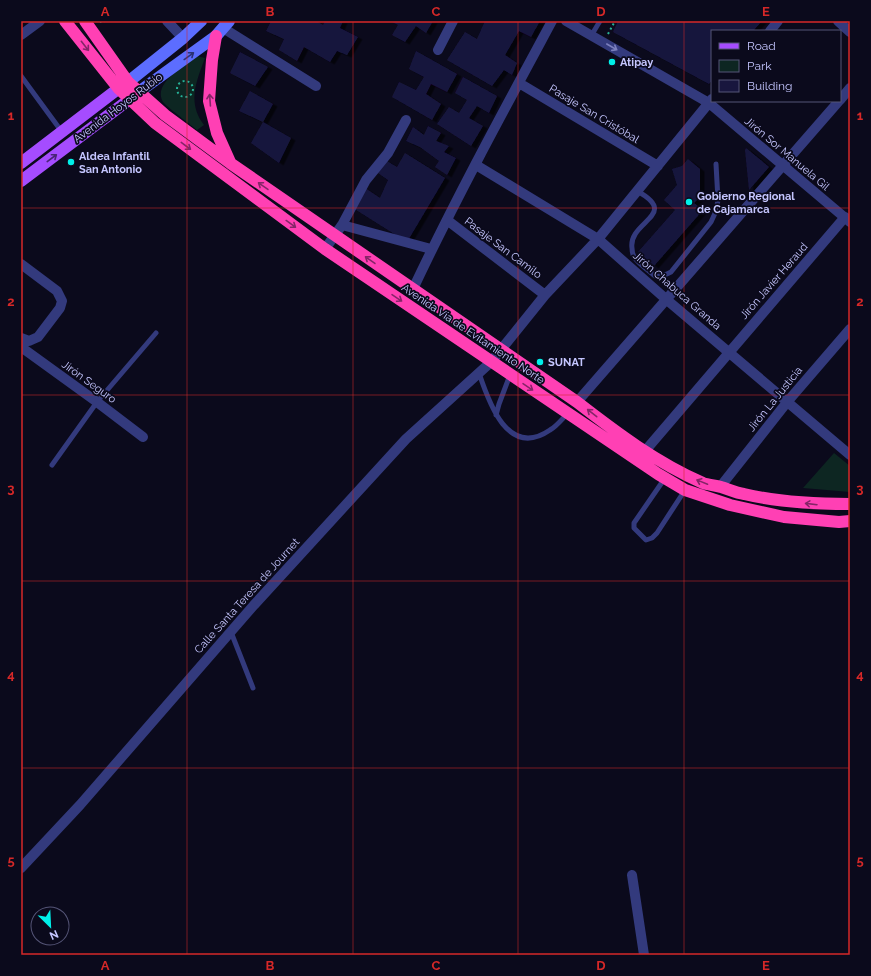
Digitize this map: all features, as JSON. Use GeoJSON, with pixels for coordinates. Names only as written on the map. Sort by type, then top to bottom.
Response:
{"type":"FeatureCollection","features":[{"type":"Feature","properties":{"kind":"highway"},"geometry":{"type":"LineString","coordinates":[[66,21],[123,85]]}},
{"type":"Feature","properties":{"kind":"highway"},"geometry":{"type":"LineString","coordinates":[[84,21],[123,85]]}},
{"type":"Feature","properties":{"kind":"highway"},"geometry":{"type":"LineString","coordinates":[[223,29],[212,60],[209,101],[218,133],[230,163]]}},
{"type":"Feature","properties":{"kind":"highway","name":"Avenida Vía de Evitamiento Norte"},"geometry":{"type":"LineString","coordinates":[[123,85],[140,91],[165,115],[230,163],[338,230],[413,289],[578,402],[627,440],[679,471],[705,484],[744,494],[817,504],[850,504]]}},
{"type":"Feature","properties":{"kind":"highway","name":"Avenida Vía de Evitamiento Norte"},"geometry":{"type":"LineString","coordinates":[[123,85],[130,99],[155,123],[325,249],[568,414],[685,490],[730,505],[784,517],[839,522],[850,521]]}},
{"type":"Feature","properties":{"kind":"main road","name":"Avenida Hoyos Rubio"},"geometry":{"type":"LineString","coordinates":[[21,163],[123,85]]}},
{"type":"Feature","properties":{"kind":"main road","name":"Avenida Hoyos Rubio"},"geometry":{"type":"LineString","coordinates":[[21,181],[140,91]]}},
{"type":"Feature","properties":{"kind":"street"},"geometry":{"type":"LineString","coordinates":[[21,35],[40,21]]}},
{"type":"Feature","properties":{"kind":"street"},"geometry":{"type":"LineString","coordinates":[[167,21],[183,38]]}},
{"type":"Feature","properties":{"kind":"street","name":"Avenida Hoyos Rubio"},"geometry":{"type":"LineString","coordinates":[[123,85],[183,38],[200,21]]}},
{"type":"Feature","properties":{"kind":"street"},"geometry":{"type":"LineString","coordinates":[[438,50],[453,21]]}},
{"type":"Feature","properties":{"kind":"street"},"geometry":{"type":"LineString","coordinates":[[413,289],[431,250],[552,21]]}},
{"type":"Feature","properties":{"kind":"street","name":"Jirón Sor Manuela Gil"},"geometry":{"type":"LineString","coordinates":[[566,21],[710,101]]}},
{"type":"Feature","properties":{"kind":"street"},"geometry":{"type":"LineString","coordinates":[[771,30],[778,21]]}},
{"type":"Feature","properties":{"kind":"street"},"geometry":{"type":"LineString","coordinates":[[838,21],[850,32]]}},
{"type":"Feature","properties":{"kind":"street"},"geometry":{"type":"LineString","coordinates":[[223,29],[316,86]]}},
{"type":"Feature","properties":{"kind":"street","name":"Avenida Hoyos Rubio"},"geometry":{"type":"LineString","coordinates":[[140,91],[223,29]]}},
{"type":"Feature","properties":{"kind":"street","name":"Pasaje San Cristóbal"},"geometry":{"type":"LineString","coordinates":[[519,83],[658,166]]}},
{"type":"Feature","properties":{"kind":"street"},"geometry":{"type":"LineString","coordinates":[[841,100],[850,88]]}},
{"type":"Feature","properties":{"kind":"street","name":"Calle Santa Teresa de Journet"},"geometry":{"type":"LineString","coordinates":[[21,868],[80,805],[254,605],[406,439],[491,362],[545,295],[598,239],[710,101]]}},
{"type":"Feature","properties":{"kind":"street","name":"Jirón Sor Manuela Gil"},"geometry":{"type":"LineString","coordinates":[[711,102],[847,220]]}},
{"type":"Feature","properties":{"kind":"street"},"geometry":{"type":"LineString","coordinates":[[578,402],[839,102]]}},
{"type":"Feature","properties":{"kind":"street"},"geometry":{"type":"LineString","coordinates":[[325,249],[338,230],[366,180],[388,153],[406,120]]}},
{"type":"Feature","properties":{"kind":"street","name":"Jirón Chabuca Granda"},"geometry":{"type":"LineString","coordinates":[[476,165],[598,239],[667,300],[850,454]]}},
{"type":"Feature","properties":{"kind":"street","name":"Pasaje San Camilo"},"geometry":{"type":"LineString","coordinates":[[447,220],[545,295]]}},
{"type":"Feature","properties":{"kind":"street","name":"Jirón Javier Heraud"},"geometry":{"type":"LineString","coordinates":[[645,451],[729,352],[847,220]]}},
{"type":"Feature","properties":{"kind":"street"},"geometry":{"type":"LineString","coordinates":[[338,230],[431,250]]}},
{"type":"Feature","properties":{"kind":"street"},"geometry":{"type":"LineString","coordinates":[[21,264],[57,291],[62,301],[60,308],[38,337],[29,341],[21,338]]}},
{"type":"Feature","properties":{"kind":"street","name":"Jirón La Justicia"},"geometry":{"type":"LineString","coordinates":[[720,487],[788,401],[850,328]]}},
{"type":"Feature","properties":{"kind":"street","name":"Jirón Seguro"},"geometry":{"type":"LineString","coordinates":[[21,347],[143,437]]}},
{"type":"Feature","properties":{"kind":"street"},"geometry":{"type":"LineString","coordinates":[[632,875],[644,955]]}},
{"type":"Feature","properties":{"kind":"lane"},"geometry":{"type":"LineString","coordinates":[[591,36],[600,21]]}},
{"type":"Feature","properties":{"kind":"lane"},"geometry":{"type":"LineString","coordinates":[[21,76],[62,132]]}},
{"type":"Feature","properties":{"kind":"lane"},"geometry":{"type":"LineString","coordinates":[[637,191],[650,199],[654,203],[655,208],[653,215],[634,235],[631,241],[634,256],[655,276],[659,277],[671,272],[711,222],[716,211],[718,200],[716,164]]}},
{"type":"Feature","properties":{"kind":"lane"},"geometry":{"type":"LineString","coordinates":[[52,465],[97,402],[156,333]]}},
{"type":"Feature","properties":{"kind":"lane"},"geometry":{"type":"LineString","coordinates":[[479,373],[496,415],[504,427],[514,434],[524,438],[534,437],[551,430],[568,414]]}},
{"type":"Feature","properties":{"kind":"lane"},"geometry":{"type":"LineString","coordinates":[[496,415],[510,375]]}},
{"type":"Feature","properties":{"kind":"lane"},"geometry":{"type":"LineString","coordinates":[[666,478],[634,523],[634,528],[646,540],[657,534],[685,490]]}},
{"type":"Feature","properties":{"kind":"lane"},"geometry":{"type":"LineString","coordinates":[[231,632],[253,688]]}},
{"type":"Feature","properties":{"kind":"path"},"geometry":{"type":"LineString","coordinates":[[100,21],[102,23],[104,21]]}},
{"type":"Feature","properties":{"kind":"path"},"geometry":{"type":"LineString","coordinates":[[604,43],[615,21]]}},
{"type":"Feature","properties":{"kind":"path"},"geometry":{"type":"LineString","coordinates":[[187,81],[190,82],[193,89],[191,95],[184,97],[181,96],[177,89],[180,83],[187,81]]}},
{"type":"Feature","properties":{"kind":"green space"},"geometry":{"type":"Polygon","coordinates":[[[197,56],[205,58],[196,84],[194,100],[199,117],[204,125],[197,130],[165,104],[161,95],[162,88],[171,76],[197,56]]]}},
{"type":"Feature","properties":{"kind":"green space"},"geometry":{"type":"Polygon","coordinates":[[[834,453],[850,466],[850,492],[803,488],[834,453]]]}},
{"type":"Feature","properties":{"kind":"building"},"geometry":{"type":"Polygon","coordinates":[[[271,21],[316,21],[323,25],[325,21],[343,21],[340,28],[358,37],[347,55],[337,51],[330,62],[304,47],[297,61],[279,50],[284,39],[266,31],[271,21]]]}},
{"type":"Feature","properties":{"kind":"building"},"geometry":{"type":"Polygon","coordinates":[[[390,21],[433,21],[426,33],[416,26],[405,42],[392,35],[398,25],[390,21]]]}},
{"type":"Feature","properties":{"kind":"building"},"geometry":{"type":"Polygon","coordinates":[[[485,21],[540,21],[531,37],[519,31],[505,55],[517,63],[512,75],[504,70],[492,86],[447,60],[465,32],[477,39],[485,21]]]}},
{"type":"Feature","properties":{"kind":"building"},"geometry":{"type":"Polygon","coordinates":[[[618,21],[762,21],[754,30],[711,30],[711,81],[709,84],[613,32],[618,21]]]}},
{"type":"Feature","properties":{"kind":"building"},"geometry":{"type":"Polygon","coordinates":[[[416,51],[457,74],[447,92],[431,84],[426,94],[441,104],[432,120],[392,97],[399,82],[416,90],[424,77],[409,69],[416,51]]]}},
{"type":"Feature","properties":{"kind":"building"},"geometry":{"type":"Polygon","coordinates":[[[240,52],[268,67],[255,86],[230,73],[240,52]]]}},
{"type":"Feature","properties":{"kind":"building"},"geometry":{"type":"Polygon","coordinates":[[[463,77],[497,96],[489,113],[477,106],[469,118],[483,126],[471,146],[437,124],[449,107],[459,113],[467,100],[455,93],[463,77]]]}},
{"type":"Feature","properties":{"kind":"building"},"geometry":{"type":"Polygon","coordinates":[[[250,91],[273,104],[263,122],[239,111],[250,91]]]}},
{"type":"Feature","properties":{"kind":"building"},"geometry":{"type":"Polygon","coordinates":[[[263,122],[291,138],[279,163],[251,143],[263,122]]]}},
{"type":"Feature","properties":{"kind":"building"},"geometry":{"type":"Polygon","coordinates":[[[428,126],[441,133],[436,141],[449,146],[444,152],[456,158],[447,175],[435,167],[439,161],[420,147],[406,141],[413,127],[424,135],[428,126]]]}},
{"type":"Feature","properties":{"kind":"building"},"geometry":{"type":"Polygon","coordinates":[[[746,148],[769,167],[749,190],[745,150],[746,148]]]}},
{"type":"Feature","properties":{"kind":"building"},"geometry":{"type":"Polygon","coordinates":[[[405,153],[445,178],[407,242],[353,208],[365,188],[380,198],[388,180],[378,173],[385,160],[397,167],[405,153]]]}},
{"type":"Feature","properties":{"kind":"building"},"geometry":{"type":"Polygon","coordinates":[[[688,159],[700,169],[700,197],[694,203],[703,210],[654,266],[638,252],[675,210],[664,200],[677,185],[672,169],[682,166],[688,159]]]}},
{"type":"Feature","properties":{"kind":"place","name":"Atipay"},"geometry":{"type":"Point","coordinates":[612,62]}},
{"type":"Feature","properties":{"kind":"place","name":"Aldea Infantil San Antonio"},"geometry":{"type":"Point","coordinates":[71,162]}},
{"type":"Feature","properties":{"kind":"place","name":"Gobierno Regional de Cajamarca"},"geometry":{"type":"Point","coordinates":[689,202]}},
{"type":"Feature","properties":{"kind":"place","name":"SUNAT"},"geometry":{"type":"Point","coordinates":[540,362]}}]}
